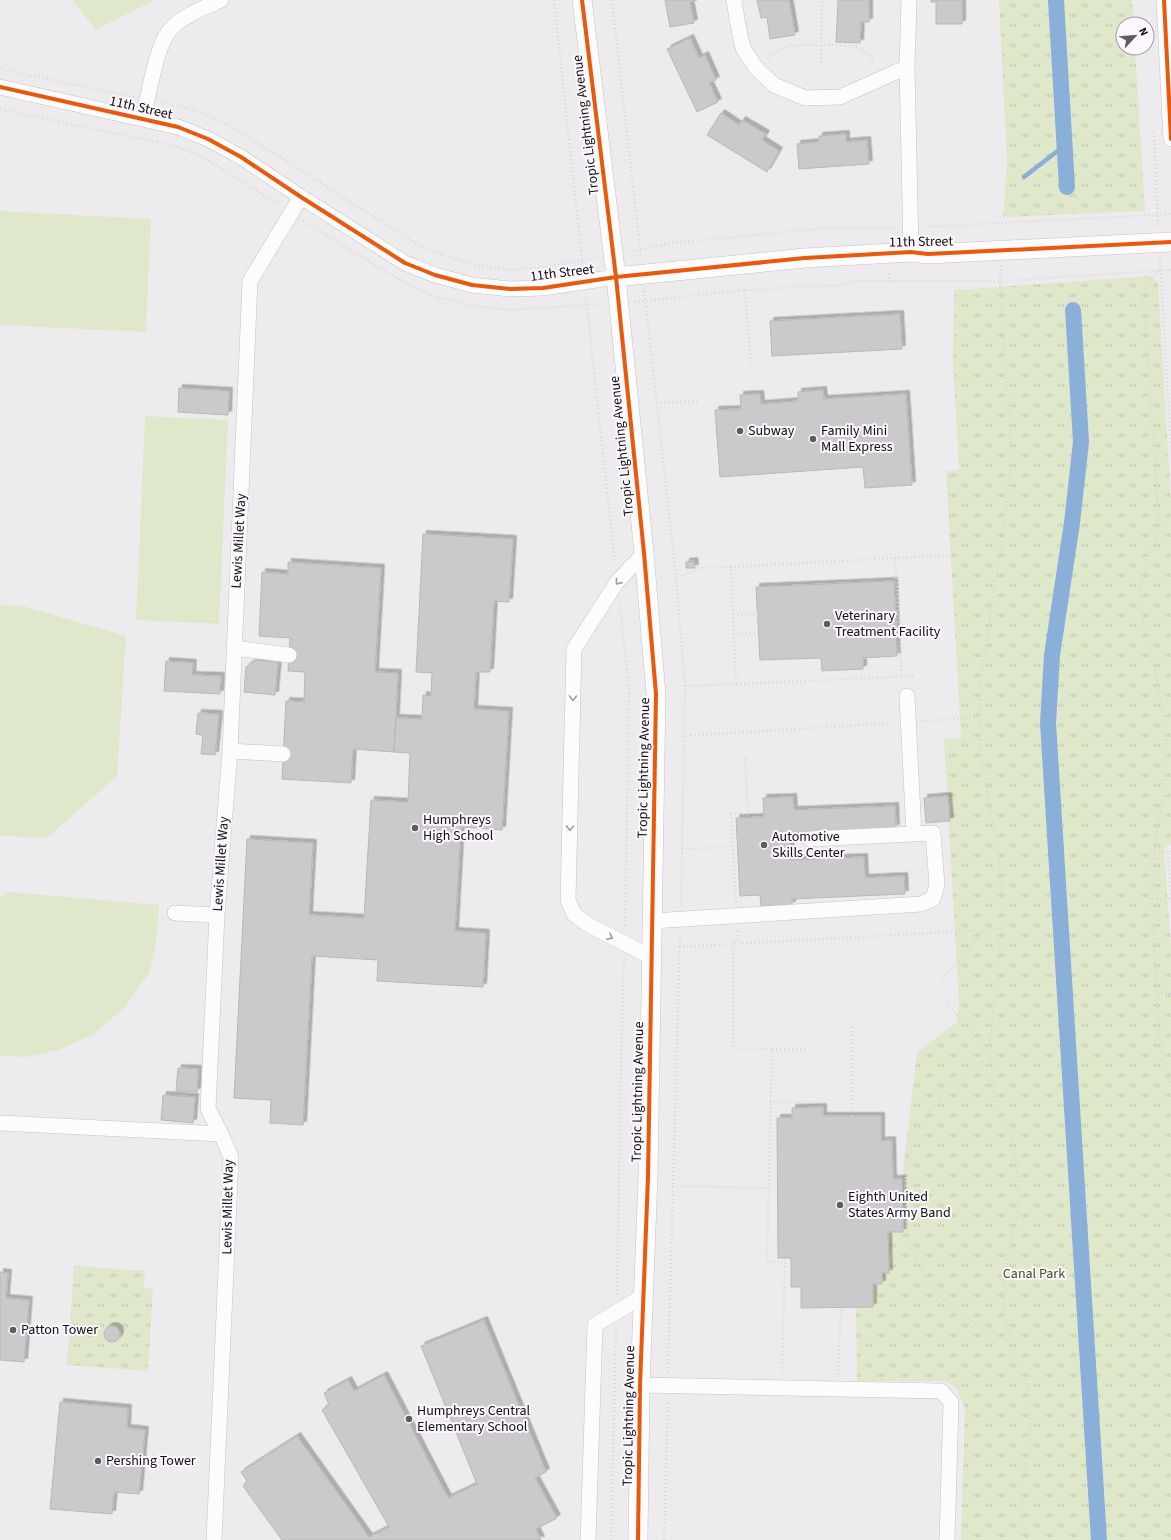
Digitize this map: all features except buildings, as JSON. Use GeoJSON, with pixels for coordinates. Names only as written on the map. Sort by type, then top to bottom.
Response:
{"type":"FeatureCollection","features":[{"type":"Feature","properties":{"kind":"main road","name":"Tropic Lightning Avenue"},"geometry":{"type":"LineString","coordinates":[[582,0],[616,277],[644,553],[656,694],[648,1177],[640,1385],[638,1540]]}},
{"type":"Feature","properties":{"kind":"main road","name":"11th Street"},"geometry":{"type":"LineString","coordinates":[[616,277],[805,258],[911,252],[928,254],[1002,251],[1171,242]]}},
{"type":"Feature","properties":{"kind":"street"},"geometry":{"type":"LineString","coordinates":[[142,119],[159,51],[169,31],[190,15],[221,0]]}},
{"type":"Feature","properties":{"kind":"street"},"geometry":{"type":"LineString","coordinates":[[734,0],[743,48],[756,68],[774,85],[805,98],[840,97],[907,67]]}},
{"type":"Feature","properties":{"kind":"street"},"geometry":{"type":"LineString","coordinates":[[909,0],[907,67],[911,252]]}},
{"type":"Feature","properties":{"kind":"street"},"geometry":{"type":"LineString","coordinates":[[1164,0],[1171,139]]}},
{"type":"Feature","properties":{"kind":"street","name":"11th Street"},"geometry":{"type":"LineString","coordinates":[[0,87],[178,127],[208,139],[241,157],[301,197],[406,263],[435,275],[472,285],[510,289],[543,288],[616,277]]}},
{"type":"Feature","properties":{"kind":"street","name":"Lewis Millet Way"},"geometry":{"type":"LineString","coordinates":[[214,1540],[231,1157],[208,1110],[217,915],[230,751],[250,280],[301,197]]}},
{"type":"Feature","properties":{"kind":"street"},"geometry":{"type":"LineString","coordinates":[[644,553],[617,582],[574,649],[568,900],[574,914],[587,924],[651,957]]}},
{"type":"Feature","properties":{"kind":"street"},"geometry":{"type":"LineString","coordinates":[[234,648],[289,655]]}},
{"type":"Feature","properties":{"kind":"street"},"geometry":{"type":"LineString","coordinates":[[905,693],[914,834]]}},
{"type":"Feature","properties":{"kind":"street"},"geometry":{"type":"LineString","coordinates":[[230,751],[283,754]]}},
{"type":"Feature","properties":{"kind":"street"},"geometry":{"type":"LineString","coordinates":[[652,921],[921,904],[933,899],[937,885],[933,833],[810,838]]}},
{"type":"Feature","properties":{"kind":"street"},"geometry":{"type":"LineString","coordinates":[[175,913],[217,915]]}},
{"type":"Feature","properties":{"kind":"street"},"geometry":{"type":"LineString","coordinates":[[0,1123],[221,1134]]}},
{"type":"Feature","properties":{"kind":"street"},"geometry":{"type":"LineString","coordinates":[[588,1540],[594,1325],[643,1296]]}},
{"type":"Feature","properties":{"kind":"street"},"geometry":{"type":"LineString","coordinates":[[640,1385],[941,1391],[951,1402],[947,1540]]}},
{"type":"Feature","properties":{"kind":"path"},"geometry":{"type":"LineString","coordinates":[[554,0],[629,688],[611,1540]]}},
{"type":"Feature","properties":{"kind":"path"},"geometry":{"type":"LineString","coordinates":[[612,0],[676,577],[684,686],[681,919],[679,947],[664,1540]]}},
{"type":"Feature","properties":{"kind":"path"},"geometry":{"type":"LineString","coordinates":[[821,62],[822,0]]}},
{"type":"Feature","properties":{"kind":"path"},"geometry":{"type":"LineString","coordinates":[[756,68],[779,49],[790,45],[855,46],[866,51],[874,63],[877,80]]}},
{"type":"Feature","properties":{"kind":"path"},"geometry":{"type":"LineString","coordinates":[[0,68],[148,99],[186,108],[215,118],[247,136],[412,241],[439,254],[471,264],[509,270],[582,262],[671,242],[827,228],[910,228],[1171,214]]}},
{"type":"Feature","properties":{"kind":"path"},"geometry":{"type":"LineString","coordinates":[[1002,251],[1000,281],[1011,449],[1006,513],[981,675],[979,718],[981,758],[998,850],[1003,918],[989,1050],[993,1088],[1001,1116],[1012,1139],[1017,1164],[1019,1192],[1018,1212],[1004,1272],[1004,1310],[1010,1340],[1023,1371],[1029,1396],[1031,1434],[1020,1497],[1023,1526],[1028,1540]]}},
{"type":"Feature","properties":{"kind":"path"},"geometry":{"type":"LineString","coordinates":[[1160,270],[1171,451]]}},
{"type":"Feature","properties":{"kind":"path"},"geometry":{"type":"LineString","coordinates":[[1160,270],[1147,284],[1144,304],[1159,525],[1140,587],[1142,618],[1157,676],[1162,708],[1166,754],[1164,795],[1152,866],[1152,922],[1160,1046],[1167,1076],[1171,1086]]}},
{"type":"Feature","properties":{"kind":"path"},"geometry":{"type":"LineString","coordinates":[[645,301],[745,290],[839,285],[856,281],[1000,281],[1171,270]]}},
{"type":"Feature","properties":{"kind":"path"},"geometry":{"type":"LineString","coordinates":[[745,290],[751,366]]}},
{"type":"Feature","properties":{"kind":"path"},"geometry":{"type":"LineString","coordinates":[[656,403],[696,401]]}},
{"type":"Feature","properties":{"kind":"path"},"geometry":{"type":"LineString","coordinates":[[676,577],[686,575],[698,568],[951,555]]}},
{"type":"Feature","properties":{"kind":"path"},"geometry":{"type":"LineString","coordinates":[[894,558],[902,677],[905,693]]}},
{"type":"Feature","properties":{"kind":"path"},"geometry":{"type":"LineString","coordinates":[[731,567],[736,684]]}},
{"type":"Feature","properties":{"kind":"path"},"geometry":{"type":"LineString","coordinates":[[734,615],[758,614]]}},
{"type":"Feature","properties":{"kind":"path"},"geometry":{"type":"LineString","coordinates":[[734,634],[758,633]]}},
{"type":"Feature","properties":{"kind":"path"},"geometry":{"type":"LineString","coordinates":[[684,686],[915,676]]}},
{"type":"Feature","properties":{"kind":"path"},"geometry":{"type":"LineString","coordinates":[[683,736],[979,718]]}},
{"type":"Feature","properties":{"kind":"path"},"geometry":{"type":"LineString","coordinates":[[745,756],[748,814],[731,814],[738,935],[733,944],[732,1048],[807,1050]]}},
{"type":"Feature","properties":{"kind":"path"},"geometry":{"type":"LineString","coordinates":[[682,849],[733,848]]}},
{"type":"Feature","properties":{"kind":"path"},"geometry":{"type":"LineString","coordinates":[[1154,849],[1168,853]]}},
{"type":"Feature","properties":{"kind":"path"},"geometry":{"type":"LineString","coordinates":[[1171,850],[1168,853],[1171,905]]}},
{"type":"Feature","properties":{"kind":"path"},"geometry":{"type":"LineString","coordinates":[[1152,899],[1171,899]]}},
{"type":"Feature","properties":{"kind":"path"},"geometry":{"type":"LineString","coordinates":[[679,947],[1002,929]]}},
{"type":"Feature","properties":{"kind":"path"},"geometry":{"type":"LineString","coordinates":[[943,979],[985,930]]}},
{"type":"Feature","properties":{"kind":"path"},"geometry":{"type":"LineString","coordinates":[[1157,993],[1171,993]]}},
{"type":"Feature","properties":{"kind":"path"},"geometry":{"type":"LineString","coordinates":[[942,1000],[989,1050]]}},
{"type":"Feature","properties":{"kind":"path"},"geometry":{"type":"LineString","coordinates":[[852,1026],[852,1116]]}},
{"type":"Feature","properties":{"kind":"path"},"geometry":{"type":"LineString","coordinates":[[772,1049],[767,1261],[785,1262],[781,1388]]}},
{"type":"Feature","properties":{"kind":"path"},"geometry":{"type":"LineString","coordinates":[[990,1058],[968,1072],[946,1092],[935,1104],[918,1134],[907,1162],[907,1234],[917,1262],[938,1293],[967,1319],[1010,1340]]}},
{"type":"Feature","properties":{"kind":"path"},"geometry":{"type":"LineString","coordinates":[[770,1102],[816,1102]]}},
{"type":"Feature","properties":{"kind":"path"},"geometry":{"type":"LineString","coordinates":[[673,1186],[768,1188]]}},
{"type":"Feature","properties":{"kind":"path"},"geometry":{"type":"LineString","coordinates":[[837,1389],[841,1308]]}},
{"type":"Feature","properties":{"kind":"green space"},"geometry":{"type":"Polygon","coordinates":[[[72,0],[155,0],[96,30],[72,0]]]}},
{"type":"Feature","properties":{"kind":"green space"},"geometry":{"type":"Polygon","coordinates":[[[999,0],[1132,0],[1133,16],[1115,16],[1115,56],[1135,56],[1145,211],[1003,217],[1007,162],[999,0]]]}},
{"type":"Feature","properties":{"kind":"green space"},"geometry":{"type":"Polygon","coordinates":[[[0,211],[151,219],[146,332],[0,325],[0,211]]]}},
{"type":"Feature","properties":{"kind":"green space","name":"Canal Park"},"geometry":{"type":"Polygon","coordinates":[[[1150,276],[1158,283],[1171,501],[1171,844],[1164,848],[1171,949],[1171,1540],[961,1540],[965,1409],[957,1389],[946,1381],[857,1381],[856,1307],[873,1307],[873,1284],[882,1284],[882,1273],[889,1273],[888,1232],[903,1232],[902,1179],[917,1052],[956,1023],[959,1005],[944,739],[961,738],[946,471],[959,470],[953,364],[954,290],[1150,276]]]}},
{"type":"Feature","properties":{"kind":"green space"},"geometry":{"type":"Polygon","coordinates":[[[145,416],[228,420],[219,624],[136,620],[145,416]]]}},
{"type":"Feature","properties":{"kind":"green space"},"geometry":{"type":"Polygon","coordinates":[[[0,605],[23,606],[126,636],[117,776],[47,838],[0,836],[0,605]]]}},
{"type":"Feature","properties":{"kind":"green space"},"geometry":{"type":"Polygon","coordinates":[[[8,892],[159,905],[156,944],[149,973],[124,1008],[94,1034],[61,1049],[27,1057],[0,1056],[0,898],[8,892]]]}},
{"type":"Feature","properties":{"kind":"green space"},"geometry":{"type":"Polygon","coordinates":[[[74,1266],[145,1271],[144,1288],[153,1288],[148,1371],[67,1365],[74,1266]]]}},
{"type":"Feature","properties":{"kind":"waterway"},"geometry":{"type":"LineString","coordinates":[[1056,0],[1067,187]]}},
{"type":"Feature","properties":{"kind":"waterway"},"geometry":{"type":"LineString","coordinates":[[1024,177],[1064,146]]}},
{"type":"Feature","properties":{"kind":"waterway"},"geometry":{"type":"LineString","coordinates":[[1073,310],[1081,442],[1072,523],[1052,655],[1048,723],[1099,1540]]}},
{"type":"Feature","properties":{"kind":"cycle path"},"geometry":{"type":"LineString","coordinates":[[582,0],[616,277],[644,553],[656,694],[648,1177],[640,1385],[638,1540]]}},
{"type":"Feature","properties":{"kind":"cycle path"},"geometry":{"type":"LineString","coordinates":[[1164,0],[1171,139]]}},
{"type":"Feature","properties":{"kind":"cycle path"},"geometry":{"type":"LineString","coordinates":[[0,87],[178,127],[208,139],[241,157],[405,263],[435,275],[472,285],[510,289],[543,288],[616,277],[805,258],[911,252],[928,254],[1171,242]]}},
{"type":"Feature","properties":{"kind":"place","name":"Subway"},"geometry":{"type":"Point","coordinates":[740,431]}},
{"type":"Feature","properties":{"kind":"place","name":"Family Mini Mall Express"},"geometry":{"type":"Point","coordinates":[813,439]}},
{"type":"Feature","properties":{"kind":"place","name":"Veterinary Treatment Facility"},"geometry":{"type":"Point","coordinates":[827,624]}},
{"type":"Feature","properties":{"kind":"place","name":"Humphreys High School"},"geometry":{"type":"Point","coordinates":[415,828]}},
{"type":"Feature","properties":{"kind":"place","name":"Automotive Skills Center"},"geometry":{"type":"Point","coordinates":[764,845]}},
{"type":"Feature","properties":{"kind":"place","name":"Eighth United States Army Band"},"geometry":{"type":"Point","coordinates":[840,1205]}},
{"type":"Feature","properties":{"kind":"place","name":"Patton Tower"},"geometry":{"type":"Point","coordinates":[13,1330]}},
{"type":"Feature","properties":{"kind":"place","name":"Humphreys Central Elementary School"},"geometry":{"type":"Point","coordinates":[409,1419]}},
{"type":"Feature","properties":{"kind":"place","name":"Pershing Tower"},"geometry":{"type":"Point","coordinates":[98,1461]}}]}
